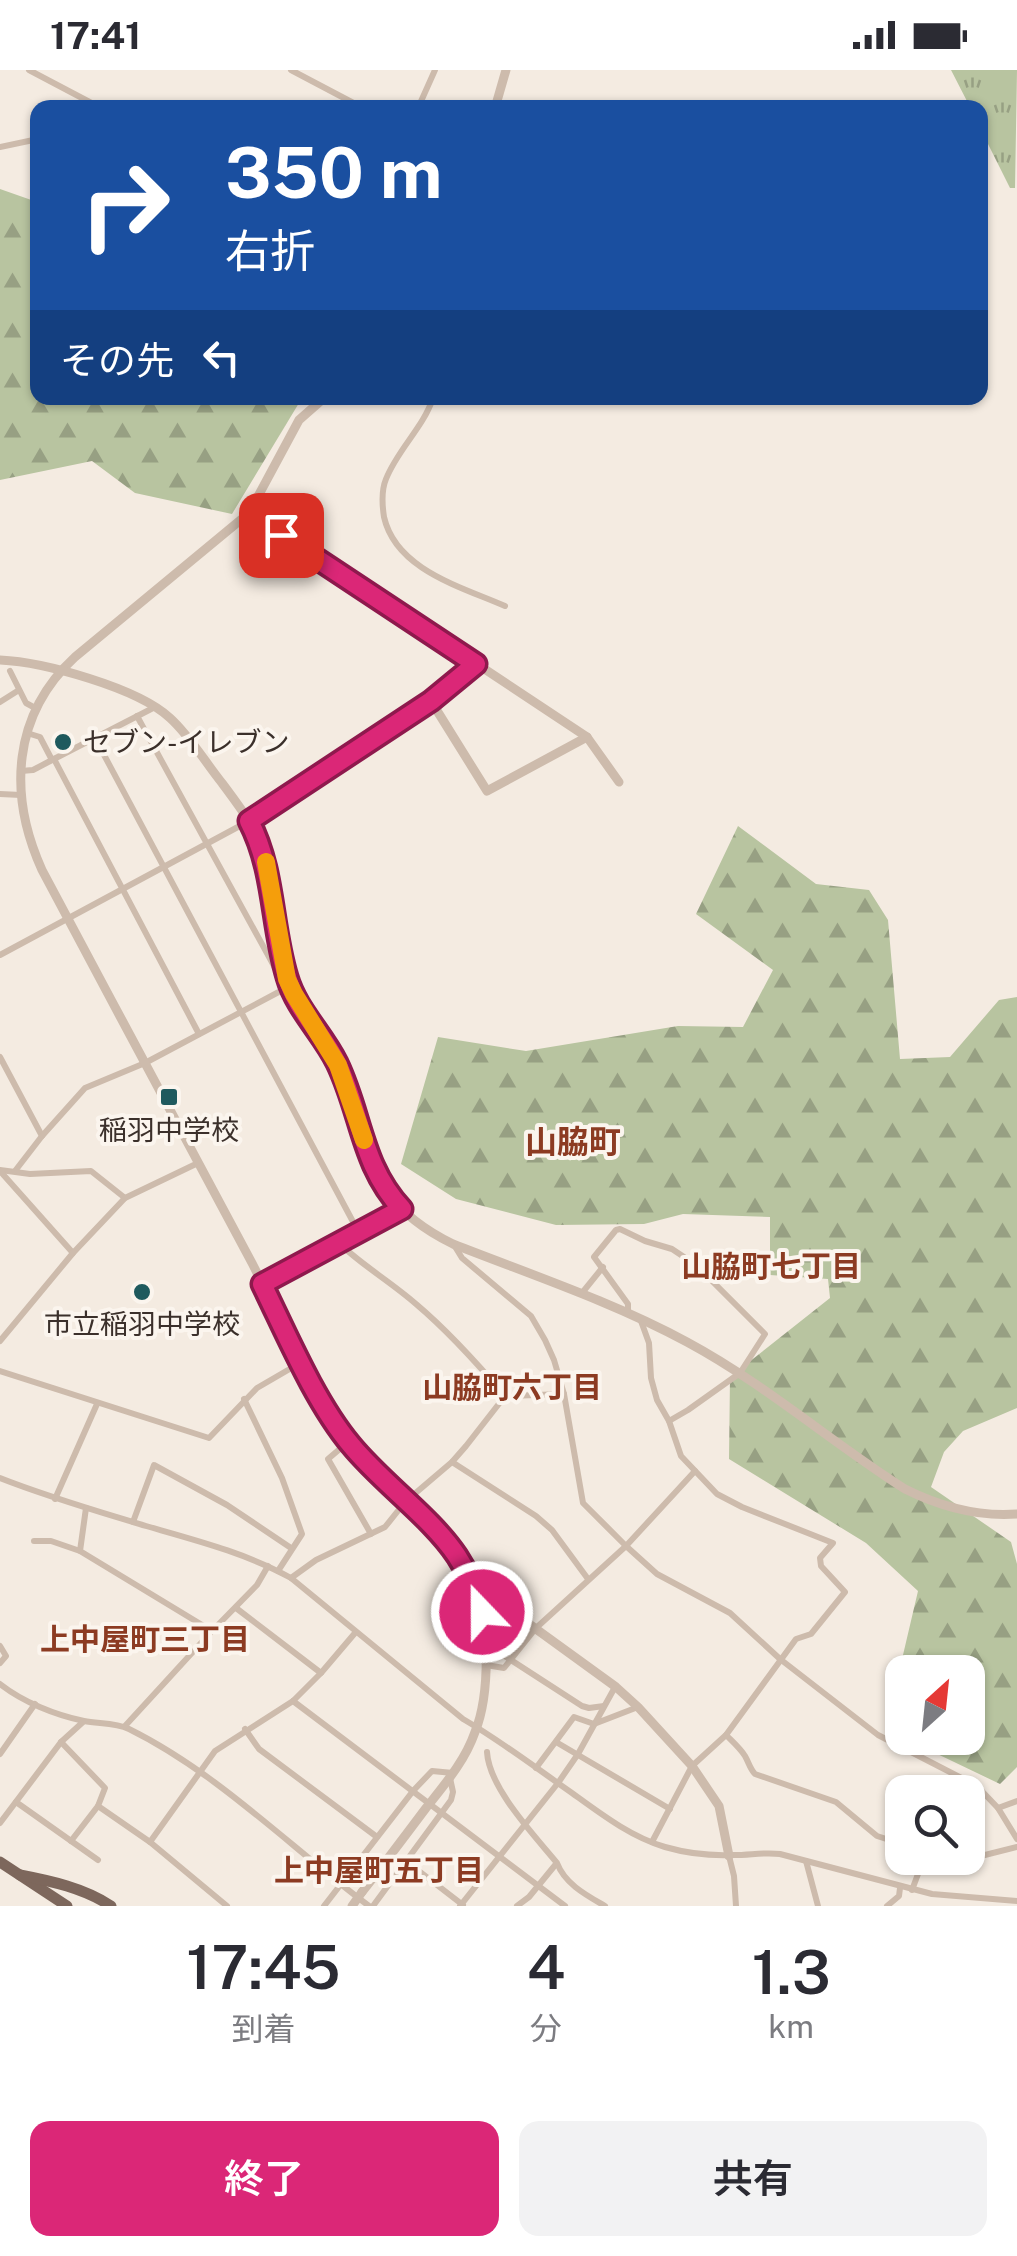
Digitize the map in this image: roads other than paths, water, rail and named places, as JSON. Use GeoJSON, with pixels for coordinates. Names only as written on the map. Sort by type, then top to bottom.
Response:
{"type":"FeatureCollection","features":[{"type":"Feature","properties":{"kind":"main road"},"geometry":{"type":"LineString","coordinates":[[0,1862],[67,1906]]}},
{"type":"Feature","properties":{"kind":"main road"},"geometry":{"type":"LineString","coordinates":[[20,1875],[88,1894],[108,1906]]}},
{"type":"Feature","properties":{"kind":"main road"},"geometry":{"type":"LineString","coordinates":[[86,1906],[108,1906]]}},
{"type":"Feature","properties":{"kind":"street"},"geometry":{"type":"LineString","coordinates":[[29,70],[86,100]]}},
{"type":"Feature","properties":{"kind":"street"},"geometry":{"type":"LineString","coordinates":[[290,70],[348,100]]}},
{"type":"Feature","properties":{"kind":"street"},"geometry":{"type":"LineString","coordinates":[[422,100],[436,70]]}},
{"type":"Feature","properties":{"kind":"street"},"geometry":{"type":"LineString","coordinates":[[497,100],[506,70]]}},
{"type":"Feature","properties":{"kind":"street"},"geometry":{"type":"LineString","coordinates":[[0,147],[30,141]]}},
{"type":"Feature","properties":{"kind":"street"},"geometry":{"type":"LineString","coordinates":[[316,405],[299,420],[248,513],[60,670],[36,708],[20,771],[23,815],[30,842],[300,1363],[348,1442],[458,1558],[482,1612],[486,1652],[478,1727],[462,1761],[352,1906]]}},
{"type":"Feature","properties":{"kind":"street"},"geometry":{"type":"LineString","coordinates":[[430,405],[386,480],[382,508],[386,524],[394,541],[412,561],[506,606]]}},
{"type":"Feature","properties":{"kind":"street"},"geometry":{"type":"LineString","coordinates":[[248,513],[587,737],[619,782]]}},
{"type":"Feature","properties":{"kind":"street"},"geometry":{"type":"LineString","coordinates":[[0,660],[25,661],[60,670],[133,695],[156,706],[182,731],[249,821],[264,856],[288,987]]}},
{"type":"Feature","properties":{"kind":"street"},"geometry":{"type":"LineString","coordinates":[[0,954],[249,821],[431,701],[476,664]]}},
{"type":"Feature","properties":{"kind":"street"},"geometry":{"type":"LineString","coordinates":[[10,671],[26,703],[36,708]]}},
{"type":"Feature","properties":{"kind":"street"},"geometry":{"type":"LineString","coordinates":[[0,702],[19,690]]}},
{"type":"Feature","properties":{"kind":"street"},"geometry":{"type":"LineString","coordinates":[[431,701],[487,791],[587,737]]}},
{"type":"Feature","properties":{"kind":"street"},"geometry":{"type":"LineString","coordinates":[[20,771],[33,770],[156,706]]}},
{"type":"Feature","properties":{"kind":"street"},"geometry":{"type":"LineString","coordinates":[[137,716],[288,987],[338,1065],[376,1176],[402,1209],[432,1234],[453,1244],[581,1294],[690,1344],[740,1373],[905,1489],[928,1501],[966,1512],[1017,1514]]}},
{"type":"Feature","properties":{"kind":"street"},"geometry":{"type":"LineString","coordinates":[[27,733],[40,737],[200,1034]]}},
{"type":"Feature","properties":{"kind":"street"},"geometry":{"type":"LineString","coordinates":[[96,738],[359,1233]]}},
{"type":"Feature","properties":{"kind":"street"},"geometry":{"type":"LineString","coordinates":[[0,794],[21,795]]}},
{"type":"Feature","properties":{"kind":"street"},"geometry":{"type":"LineString","coordinates":[[16,1171],[85,1088],[145,1063],[288,987]]}},
{"type":"Feature","properties":{"kind":"street"},"geometry":{"type":"LineString","coordinates":[[0,1057],[42,1136]]}},
{"type":"Feature","properties":{"kind":"street"},"geometry":{"type":"LineString","coordinates":[[0,1341],[72,1253],[126,1198],[198,1163]]}},
{"type":"Feature","properties":{"kind":"street"},"geometry":{"type":"LineString","coordinates":[[0,1170],[30,1174],[91,1171],[126,1198]]}},
{"type":"Feature","properties":{"kind":"street"},"geometry":{"type":"LineString","coordinates":[[0,1170],[72,1253]]}},
{"type":"Feature","properties":{"kind":"street"},"geometry":{"type":"LineString","coordinates":[[262,1284],[402,1209]]}},
{"type":"Feature","properties":{"kind":"street"},"geometry":{"type":"LineString","coordinates":[[628,1314],[628,1304],[594,1257],[620,1228],[684,1257],[765,1334],[740,1373],[670,1420]]}},
{"type":"Feature","properties":{"kind":"street"},"geometry":{"type":"LineString","coordinates":[[340,1244],[417,1305],[464,1349],[504,1396]]}},
{"type":"Feature","properties":{"kind":"street"},"geometry":{"type":"LineString","coordinates":[[453,1244],[462,1258],[531,1316],[554,1360],[564,1394],[583,1503],[658,1574],[730,1613],[780,1659],[878,1735],[976,1786],[998,1808],[1017,1839]]}},
{"type":"Feature","properties":{"kind":"street"},"geometry":{"type":"LineString","coordinates":[[581,1294],[603,1267]]}},
{"type":"Feature","properties":{"kind":"street"},"geometry":{"type":"LineString","coordinates":[[640,1320],[650,1343],[651,1378],[657,1400],[670,1420],[681,1456],[717,1494],[833,1543],[820,1558],[820,1566],[845,1592],[811,1634],[796,1639],[726,1735],[692,1766],[652,1842]]}},
{"type":"Feature","properties":{"kind":"street"},"geometry":{"type":"LineString","coordinates":[[0,1371],[209,1438],[257,1388],[300,1363]]}},
{"type":"Feature","properties":{"kind":"street"},"geometry":{"type":"LineString","coordinates":[[291,1578],[316,1560],[385,1527],[406,1502],[452,1462],[504,1396],[564,1394]]}},
{"type":"Feature","properties":{"kind":"street"},"geometry":{"type":"LineString","coordinates":[[244,1399],[282,1478],[302,1534],[278,1570]]}},
{"type":"Feature","properties":{"kind":"street"},"geometry":{"type":"LineString","coordinates":[[55,1499],[98,1404]]}},
{"type":"Feature","properties":{"kind":"street"},"geometry":{"type":"LineString","coordinates":[[348,1442],[328,1458],[371,1534]]}},
{"type":"Feature","properties":{"kind":"street"},"geometry":{"type":"LineString","coordinates":[[452,1462],[544,1523],[588,1579]]}},
{"type":"Feature","properties":{"kind":"street"},"geometry":{"type":"LineString","coordinates":[[133,1522],[154,1464],[228,1504],[292,1548]]}},
{"type":"Feature","properties":{"kind":"street"},"geometry":{"type":"LineString","coordinates":[[485,1664],[504,1668],[536,1628],[626,1546],[695,1471]]}},
{"type":"Feature","properties":{"kind":"street"},"geometry":{"type":"LineString","coordinates":[[0,1478],[55,1499],[210,1544],[278,1570],[464,1719],[636,1836],[691,1852],[729,1856],[769,1852],[948,1897],[993,1903],[1017,1901]]}},
{"type":"Feature","properties":{"kind":"street"},"geometry":{"type":"LineString","coordinates":[[80,1551],[86,1508]]}},
{"type":"Feature","properties":{"kind":"street"},"geometry":{"type":"LineString","coordinates":[[34,1540],[80,1551],[212,1631]]}},
{"type":"Feature","properties":{"kind":"street"},"geometry":{"type":"LineString","coordinates":[[125,1726],[257,1585],[268,1566]]}},
{"type":"Feature","properties":{"kind":"street"},"geometry":{"type":"LineString","coordinates":[[483,1581],[507,1608],[616,1687],[692,1766],[719,1806],[734,1876],[736,1906]]}},
{"type":"Feature","properties":{"kind":"street"},"geometry":{"type":"LineString","coordinates":[[236,1608],[322,1673]]}},
{"type":"Feature","properties":{"kind":"street"},"geometry":{"type":"LineString","coordinates":[[482,1612],[507,1608]]}},
{"type":"Feature","properties":{"kind":"street"},"geometry":{"type":"LineString","coordinates":[[150,1842],[215,1751],[292,1701],[322,1673],[355,1632]]}},
{"type":"Feature","properties":{"kind":"street"},"geometry":{"type":"LineString","coordinates":[[0,1646],[6,1656],[0,1663]]}},
{"type":"Feature","properties":{"kind":"street"},"geometry":{"type":"LineString","coordinates":[[486,1652],[500,1653],[582,1706],[604,1706]]}},
{"type":"Feature","properties":{"kind":"street"},"geometry":{"type":"LineString","coordinates":[[0,1684],[21,1698],[84,1721],[125,1726],[200,1772],[371,1906],[442,1813],[454,1792],[451,1775]]}},
{"type":"Feature","properties":{"kind":"street"},"geometry":{"type":"LineString","coordinates":[[406,1862],[462,1905],[558,1783],[616,1687]]}},
{"type":"Feature","properties":{"kind":"street"},"geometry":{"type":"LineString","coordinates":[[292,1701],[565,1906]]}},
{"type":"Feature","properties":{"kind":"street"},"geometry":{"type":"LineString","coordinates":[[0,1754],[35,1704]]}},
{"type":"Feature","properties":{"kind":"street"},"geometry":{"type":"LineString","coordinates":[[536,1768],[574,1717],[594,1724],[638,1707]]}},
{"type":"Feature","properties":{"kind":"street"},"geometry":{"type":"LineString","coordinates":[[0,1823],[61,1742],[84,1721]]}},
{"type":"Feature","properties":{"kind":"street"},"geometry":{"type":"LineString","coordinates":[[245,1730],[259,1749],[377,1837]]}},
{"type":"Feature","properties":{"kind":"street"},"geometry":{"type":"LineString","coordinates":[[726,1735],[738,1746],[755,1774],[836,1802],[885,1839]]}},
{"type":"Feature","properties":{"kind":"street"},"geometry":{"type":"LineString","coordinates":[[61,1742],[105,1788],[98,1806],[72,1841]]}},
{"type":"Feature","properties":{"kind":"street"},"geometry":{"type":"LineString","coordinates":[[556,1742],[670,1808]]}},
{"type":"Feature","properties":{"kind":"street"},"geometry":{"type":"LineString","coordinates":[[487,1752],[505,1796],[560,1872],[605,1906]]}},
{"type":"Feature","properties":{"kind":"street"},"geometry":{"type":"LineString","coordinates":[[324,1906],[432,1771],[451,1775]]}},
{"type":"Feature","properties":{"kind":"street"},"geometry":{"type":"LineString","coordinates":[[16,1802],[98,1860]]}},
{"type":"Feature","properties":{"kind":"street"},"geometry":{"type":"LineString","coordinates":[[998,1808],[1017,1802]]}},
{"type":"Feature","properties":{"kind":"street"},"geometry":{"type":"LineString","coordinates":[[98,1806],[150,1842],[227,1906]]}},
{"type":"Feature","properties":{"kind":"street"},"geometry":{"type":"LineString","coordinates":[[985,1855],[1017,1847]]}},
{"type":"Feature","properties":{"kind":"street"},"geometry":{"type":"LineString","coordinates":[[805,1860],[818,1906]]}},
{"type":"Feature","properties":{"kind":"street"},"geometry":{"type":"LineString","coordinates":[[517,1906],[556,1863]]}},
{"type":"Feature","properties":{"kind":"street"},"geometry":{"type":"LineString","coordinates":[[912,1890],[918,1875]]}},
{"type":"Feature","properties":{"kind":"street"},"geometry":{"type":"LineString","coordinates":[[887,1906],[899,1896],[900,1887]]}},
{"type":"Feature","properties":{"kind":"place","name":"セブン-イレブン"},"geometry":{"type":"Point","coordinates":[63,742]}},
{"type":"Feature","properties":{"kind":"place","name":"稲羽中学校"},"geometry":{"type":"Point","coordinates":[169,1097]}},
{"type":"Feature","properties":{"kind":"place","name":"市立稲羽中学校"},"geometry":{"type":"Point","coordinates":[142,1292]}},
{"type":"Feature","properties":{"kind":"district","name":"山脇町"},"geometry":{"type":"Point","coordinates":[573,1142]}},
{"type":"Feature","properties":{"kind":"district","name":"山脇町七丁目"},"geometry":{"type":"Point","coordinates":[771,1267]}},
{"type":"Feature","properties":{"kind":"district","name":"山脇町六丁目"},"geometry":{"type":"Point","coordinates":[512,1388]}},
{"type":"Feature","properties":{"kind":"district","name":"上中屋町三丁目"},"geometry":{"type":"Point","coordinates":[145,1640]}},
{"type":"Feature","properties":{"kind":"district","name":"上中屋町五丁目"},"geometry":{"type":"Point","coordinates":[379,1871]}}]}
